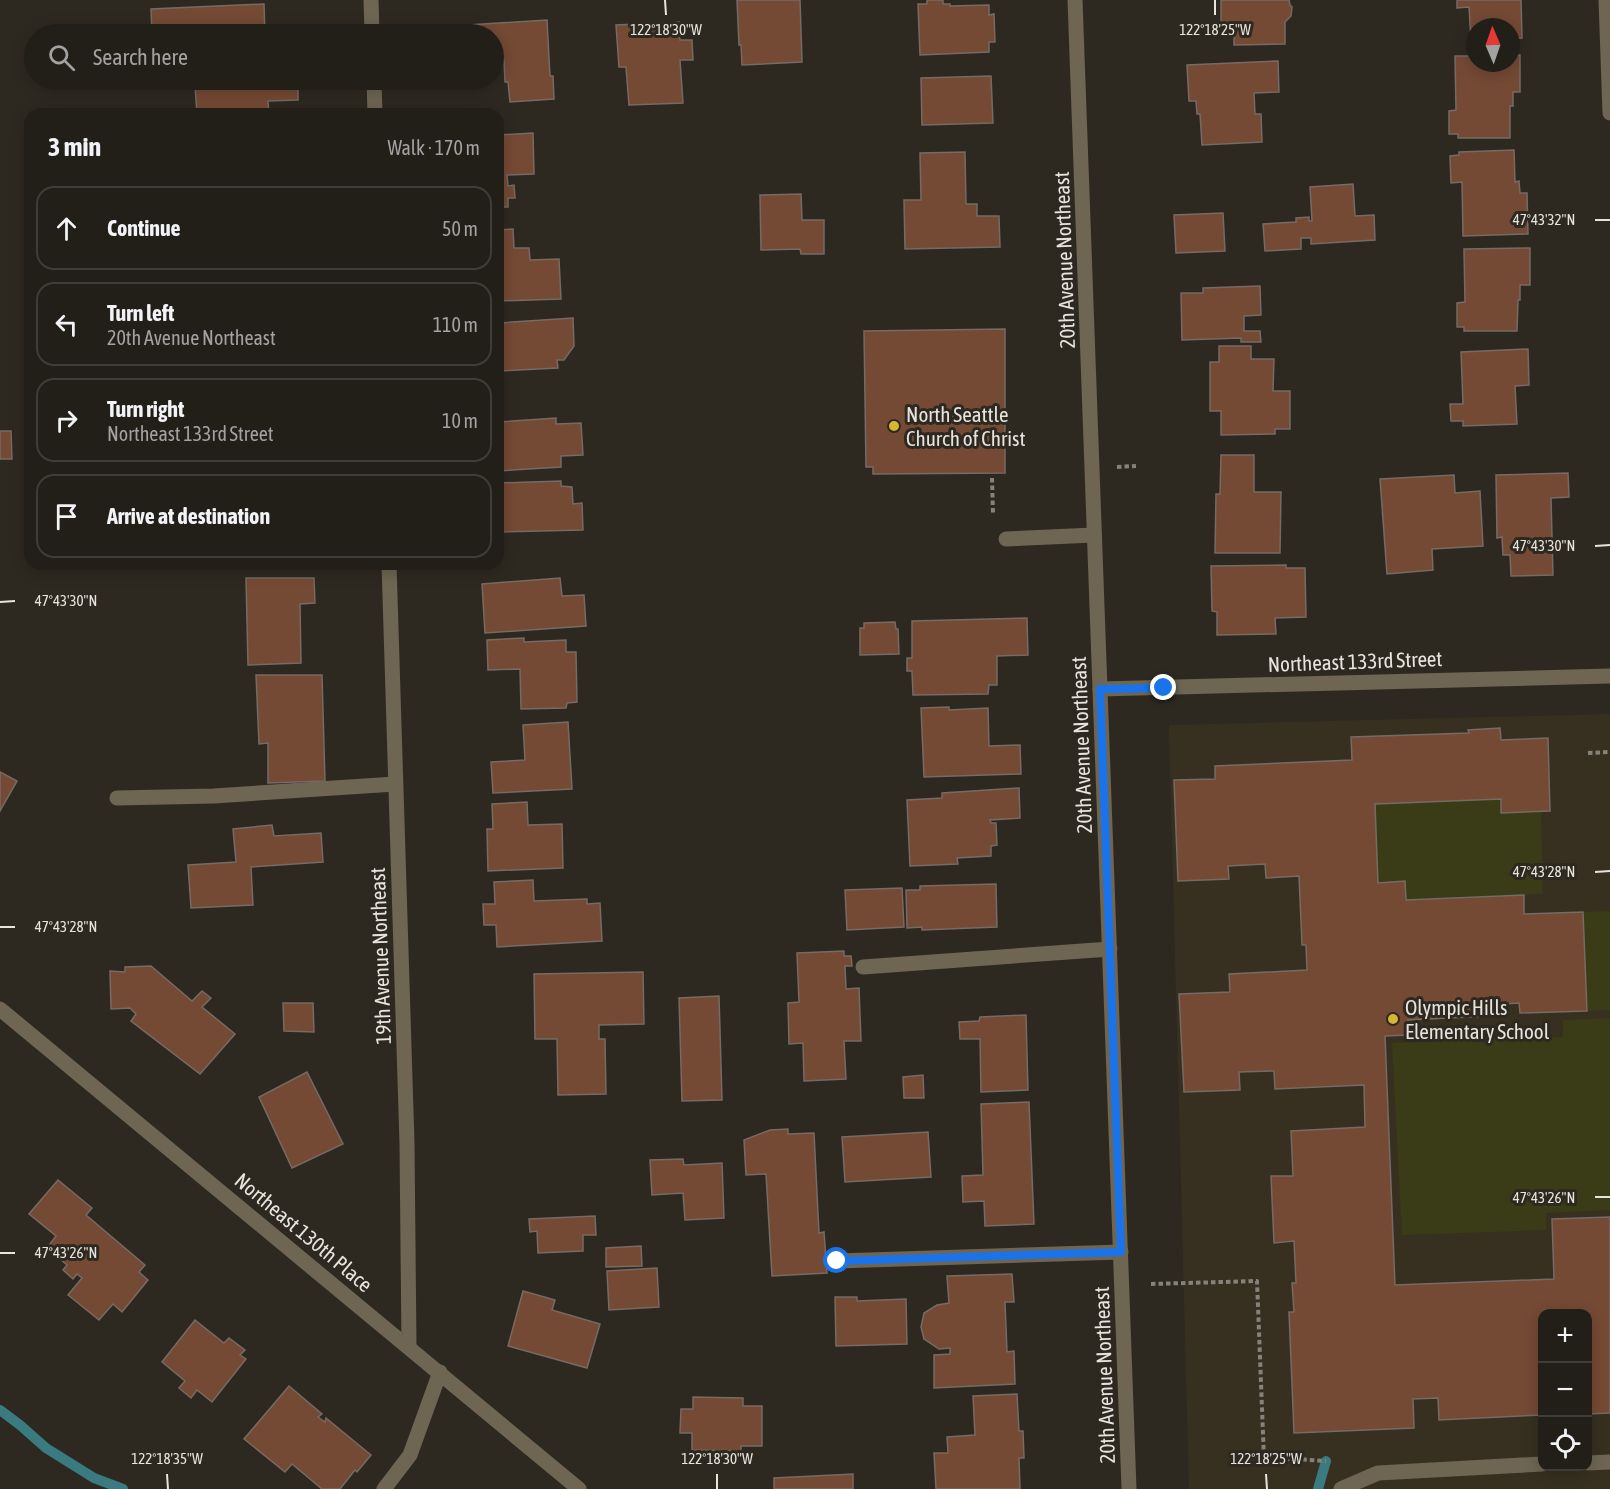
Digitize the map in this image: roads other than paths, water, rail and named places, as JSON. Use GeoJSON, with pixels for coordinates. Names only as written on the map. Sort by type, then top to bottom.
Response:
{"type":"FeatureCollection","features":[{"type":"Feature","properties":{"kind":"street"},"geometry":{"type":"LineString","coordinates":[[371,0],[372,24]]}},
{"type":"Feature","properties":{"kind":"street","name":"20th Avenue Northeast"},"geometry":{"type":"LineString","coordinates":[[1075,0],[1129,1489]]}},
{"type":"Feature","properties":{"kind":"street"},"geometry":{"type":"LineString","coordinates":[[1606,0],[1610,113]]}},
{"type":"Feature","properties":{"kind":"street"},"geometry":{"type":"LineString","coordinates":[[374,90],[375,108]]}},
{"type":"Feature","properties":{"kind":"street"},"geometry":{"type":"LineString","coordinates":[[1006,539],[1095,535]]}},
{"type":"Feature","properties":{"kind":"street","name":"19th Avenue Northeast"},"geometry":{"type":"LineString","coordinates":[[388,570],[407,1143],[409,1347]]}},
{"type":"Feature","properties":{"kind":"street","name":"Northeast 133rd Street"},"geometry":{"type":"LineString","coordinates":[[1100,689],[1610,676]]}},
{"type":"Feature","properties":{"kind":"street"},"geometry":{"type":"LineString","coordinates":[[117,798],[214,796],[395,784]]}},
{"type":"Feature","properties":{"kind":"street"},"geometry":{"type":"LineString","coordinates":[[863,967],[1110,949]]}},
{"type":"Feature","properties":{"kind":"street","name":"Northeast 130th Place"},"geometry":{"type":"LineString","coordinates":[[0,1009],[579,1489]]}},
{"type":"Feature","properties":{"kind":"street"},"geometry":{"type":"LineString","coordinates":[[837,1261],[1121,1252]]}},
{"type":"Feature","properties":{"kind":"street"},"geometry":{"type":"LineString","coordinates":[[384,1489],[410,1455],[440,1372]]}},
{"type":"Feature","properties":{"kind":"street"},"geometry":{"type":"LineString","coordinates":[[1592,1463],[1610,1462]]}},
{"type":"Feature","properties":{"kind":"street"},"geometry":{"type":"LineString","coordinates":[[1341,1489],[1378,1473],[1538,1464]]}},
{"type":"Feature","properties":{"kind":"waterway"},"geometry":{"type":"LineString","coordinates":[[0,1410],[46,1448],[94,1478],[123,1489]]}},
{"type":"Feature","properties":{"kind":"waterway"},"geometry":{"type":"LineString","coordinates":[[1318,1489],[1326,1461]]}},
{"type":"Feature","properties":{"kind":"place","name":"North Seattle Church of Christ"},"geometry":{"type":"Point","coordinates":[894,426]}},
{"type":"Feature","properties":{"kind":"place","name":"Olympic Hills Elementary School"},"geometry":{"type":"Point","coordinates":[1393,1019]}}]}
